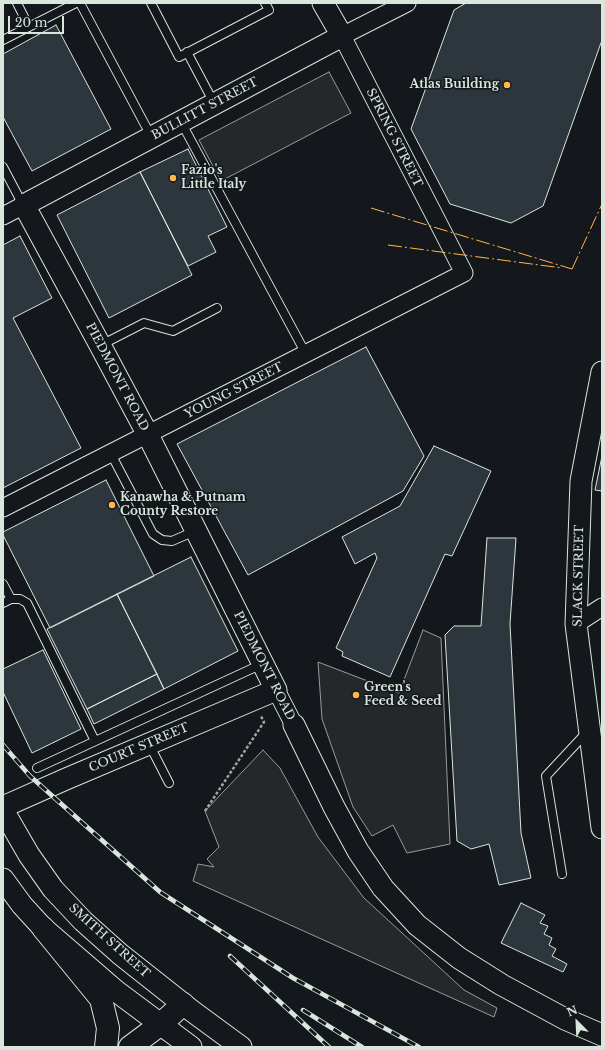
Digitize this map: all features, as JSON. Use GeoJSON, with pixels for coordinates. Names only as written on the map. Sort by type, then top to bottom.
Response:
{"type":"FeatureCollection","features":[{"type":"Feature","properties":{"kind":"highway"},"geometry":{"type":"LineString","coordinates":[[43,928],[101,999],[108,1028],[106,1047]]}},
{"type":"Feature","properties":{"kind":"highway"},"geometry":{"type":"LineString","coordinates":[[130,1047],[162,1024],[183,1004]]}},
{"type":"Feature","properties":{"kind":"street","name":"SPRING STREET"},"geometry":{"type":"LineString","coordinates":[[323,3],[342,36],[464,273]]}},
{"type":"Feature","properties":{"kind":"street","name":"BULLITT STREET"},"geometry":{"type":"LineString","coordinates":[[3,216],[342,36],[408,3]]}},
{"type":"Feature","properties":{"kind":"street","name":"PIEDMONT ROAD"},"geometry":{"type":"LineString","coordinates":[[24,205],[148,435],[334,807],[358,851],[383,888],[417,925],[459,958],[502,985],[565,1020],[602,1035]]}},
{"type":"Feature","properties":{"kind":"street","name":"YOUNG STREET"},"geometry":{"type":"LineString","coordinates":[[3,508],[464,273]]}},
{"type":"Feature","properties":{"kind":"street","name":"SLACK STREET"},"geometry":{"type":"LineString","coordinates":[[602,372],[581,481],[576,624],[602,828]]}},
{"type":"Feature","properties":{"kind":"street"},"geometry":{"type":"LineString","coordinates":[[576,624],[602,607]]}},
{"type":"Feature","properties":{"kind":"street","name":"COURT STREET"},"geometry":{"type":"LineString","coordinates":[[3,809],[149,744],[276,690]]}},
{"type":"Feature","properties":{"kind":"street","name":"SMITH STREET"},"geometry":{"type":"LineString","coordinates":[[3,809],[29,855],[53,889],[83,921],[120,954],[183,1004],[241,1047]]}},
{"type":"Feature","properties":{"kind":"street"},"geometry":{"type":"LineString","coordinates":[[3,879],[22,905],[43,928],[116,991],[191,1047]]}},
{"type":"Feature","properties":{"kind":"lane"},"geometry":{"type":"LineString","coordinates":[[17,3],[29,27]]}},
{"type":"Feature","properties":{"kind":"lane"},"geometry":{"type":"LineString","coordinates":[[3,40],[76,3]]}},
{"type":"Feature","properties":{"kind":"lane"},"geometry":{"type":"LineString","coordinates":[[80,3],[152,137]]}},
{"type":"Feature","properties":{"kind":"lane"},"geometry":{"type":"LineString","coordinates":[[151,3],[179,57],[269,10],[265,3]]}},
{"type":"Feature","properties":{"kind":"lane"},"geometry":{"type":"LineString","coordinates":[[187,52],[214,104]]}},
{"type":"Feature","properties":{"kind":"lane"},"geometry":{"type":"LineString","coordinates":[[180,122],[306,354]]}},
{"type":"Feature","properties":{"kind":"lane"},"geometry":{"type":"LineString","coordinates":[[3,167],[24,205]]}},
{"type":"Feature","properties":{"kind":"lane"},"geometry":{"type":"LineString","coordinates":[[100,345],[144,323],[173,331],[217,308]]}},
{"type":"Feature","properties":{"kind":"lane"},"geometry":{"type":"LineString","coordinates":[[111,454],[153,534],[162,540],[172,541],[196,531]]}},
{"type":"Feature","properties":{"kind":"lane"},"geometry":{"type":"LineString","coordinates":[[3,584],[7,601],[20,598],[27,603],[95,741]]}},
{"type":"Feature","properties":{"kind":"lane"},"geometry":{"type":"LineString","coordinates":[[37,768],[263,664]]}},
{"type":"Feature","properties":{"kind":"lane"},"geometry":{"type":"LineString","coordinates":[[562,874],[546,776],[590,730]]}},
{"type":"Feature","properties":{"kind":"lane"},"geometry":{"type":"LineString","coordinates":[[149,744],[169,783]]}},
{"type":"Feature","properties":{"kind":"path"},"geometry":{"type":"LineString","coordinates":[[204,811],[264,722],[254,699]]}},
{"type":"Feature","properties":{"kind":"shaded area"},"geometry":{"type":"Polygon","coordinates":[[[329,72],[351,113],[221,181],[199,140],[329,72]]]}},
{"type":"Feature","properties":{"kind":"shaded area"},"geometry":{"type":"Polygon","coordinates":[[[423,630],[441,638],[450,844],[407,853],[393,825],[372,836],[353,807],[322,719],[318,662],[399,693],[423,630]]]}},
{"type":"Feature","properties":{"kind":"shaded area"},"geometry":{"type":"Polygon","coordinates":[[[263,750],[280,768],[318,837],[364,898],[464,990],[497,1008],[494,1017],[193,881],[198,864],[214,867],[207,859],[219,847],[205,811],[263,750]]]}},
{"type":"Feature","properties":{"kind":"building","name":"Atlas Building"},"geometry":{"type":"Polygon","coordinates":[[[466,3],[602,3],[602,40],[543,206],[511,223],[450,204],[411,129],[454,10],[466,3]]]}},
{"type":"Feature","properties":{"kind":"building"},"geometry":{"type":"Polygon","coordinates":[[[56,25],[111,129],[32,171],[3,117],[3,54],[56,25]]]}},
{"type":"Feature","properties":{"kind":"building"},"geometry":{"type":"Polygon","coordinates":[[[188,149],[227,227],[208,236],[216,252],[188,266],[140,172],[188,149]]]}},
{"type":"Feature","properties":{"kind":"building"},"geometry":{"type":"Polygon","coordinates":[[[140,172],[192,275],[109,318],[57,215],[140,172]]]}},
{"type":"Feature","properties":{"kind":"building"},"geometry":{"type":"Polygon","coordinates":[[[20,236],[52,298],[13,318],[81,448],[3,488],[3,245],[20,236]]]}},
{"type":"Feature","properties":{"kind":"building"},"geometry":{"type":"Polygon","coordinates":[[[366,347],[424,456],[403,491],[248,575],[177,444],[366,347]]]}},
{"type":"Feature","properties":{"kind":"building"},"geometry":{"type":"Polygon","coordinates":[[[434,446],[491,471],[452,556],[445,554],[390,677],[342,656],[343,652],[336,648],[377,558],[375,553],[355,564],[342,537],[400,506],[434,446]]]}},
{"type":"Feature","properties":{"kind":"building"},"geometry":{"type":"Polygon","coordinates":[[[602,456],[602,491],[595,490],[602,456]]]}},
{"type":"Feature","properties":{"kind":"building"},"geometry":{"type":"Polygon","coordinates":[[[106,480],[154,576],[50,628],[3,535],[3,532],[106,480]]]}},
{"type":"Feature","properties":{"kind":"building"},"geometry":{"type":"Polygon","coordinates":[[[487,538],[516,538],[510,624],[521,833],[531,878],[499,885],[489,844],[471,849],[457,841],[445,635],[454,626],[481,626],[487,538]]]}},
{"type":"Feature","properties":{"kind":"building"},"geometry":{"type":"Polygon","coordinates":[[[191,557],[238,651],[164,689],[117,594],[191,557]]]}},
{"type":"Feature","properties":{"kind":"building"},"geometry":{"type":"Polygon","coordinates":[[[117,594],[157,674],[87,709],[47,629],[117,594]]]}},
{"type":"Feature","properties":{"kind":"building"},"geometry":{"type":"Polygon","coordinates":[[[43,650],[81,729],[32,753],[3,692],[3,669],[43,650]]]}},
{"type":"Feature","properties":{"kind":"building"},"geometry":{"type":"Polygon","coordinates":[[[157,674],[164,689],[94,724],[87,709],[157,674]]]}},
{"type":"Feature","properties":{"kind":"building"},"geometry":{"type":"Polygon","coordinates":[[[521,903],[545,915],[540,923],[548,926],[544,934],[552,938],[549,945],[556,949],[552,956],[567,964],[563,972],[501,943],[521,903]]]}},
{"type":"Feature","properties":{"kind":"railway"},"geometry":{"type":"LineString","coordinates":[[3,745],[30,776],[160,892],[293,978],[419,1047]]}},
{"type":"Feature","properties":{"kind":"railway"},"geometry":{"type":"LineString","coordinates":[[230,956],[329,1047]]}},
{"type":"Feature","properties":{"kind":"railway"},"geometry":{"type":"LineString","coordinates":[[303,1010],[362,1047]]}},
{"type":"Feature","properties":{"kind":"power"},"geometry":{"type":"LineString","coordinates":[[572,269],[602,204]]}},
{"type":"Feature","properties":{"kind":"power"},"geometry":{"type":"LineString","coordinates":[[371,208],[572,269]]}},
{"type":"Feature","properties":{"kind":"power"},"geometry":{"type":"LineString","coordinates":[[388,245],[562,268]]}},
{"type":"Feature","properties":{"kind":"place","name":"Atlas Building"},"geometry":{"type":"Point","coordinates":[507,85]}},
{"type":"Feature","properties":{"kind":"place","name":"Fazio's Little Italy"},"geometry":{"type":"Point","coordinates":[173,178]}},
{"type":"Feature","properties":{"kind":"place","name":"Kanawha & Putnam County Restore"},"geometry":{"type":"Point","coordinates":[112,505]}},
{"type":"Feature","properties":{"kind":"place","name":"Green's Feed & Seed"},"geometry":{"type":"Point","coordinates":[356,695]}}]}
